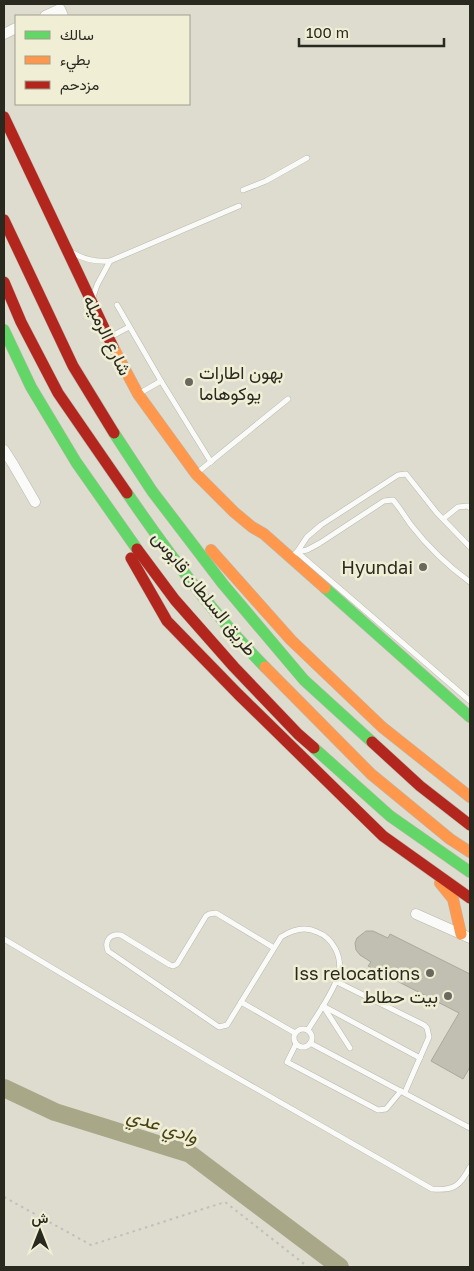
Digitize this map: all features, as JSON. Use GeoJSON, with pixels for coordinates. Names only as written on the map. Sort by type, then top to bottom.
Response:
{"type":"FeatureCollection","features":[{"type":"Feature","properties":{"kind":"main road","name":"شارع الرميله"},"geometry":{"type":"LineString","coordinates":[[4,117],[108,339],[138,394],[196,474],[252,528]]}},
{"type":"Feature","properties":{"kind":"main road"},"geometry":{"type":"LineString","coordinates":[[4,220],[73,366],[152,491],[223,584],[304,680],[420,786],[470,825]]}},
{"type":"Feature","properties":{"kind":"main road","name":"طريق السلطان قابوس"},"geometry":{"type":"LineString","coordinates":[[4,282],[58,393],[193,584],[250,651],[371,774],[450,839],[470,852]]}},
{"type":"Feature","properties":{"kind":"main road","name":"طريق السلطان قابوس"},"geometry":{"type":"LineString","coordinates":[[4,330],[31,387],[76,462],[174,600],[298,734],[390,816],[470,872]]}},
{"type":"Feature","properties":{"kind":"main road"},"geometry":{"type":"LineString","coordinates":[[9,366],[15,374],[31,387]]}},
{"type":"Feature","properties":{"kind":"main road"},"geometry":{"type":"LineString","coordinates":[[152,491],[216,556],[298,646],[382,727],[470,797]]}},
{"type":"Feature","properties":{"kind":"main road"},"geometry":{"type":"LineString","coordinates":[[120,526],[130,558],[168,622],[382,836],[470,898]]}},
{"type":"Feature","properties":{"kind":"main road"},"geometry":{"type":"LineString","coordinates":[[252,528],[294,555],[469,725]]}},
{"type":"Feature","properties":{"kind":"main road"},"geometry":{"type":"LineString","coordinates":[[252,528],[257,540],[279,561],[449,713],[469,725]]}},
{"type":"Feature","properties":{"kind":"main road"},"geometry":{"type":"LineString","coordinates":[[420,863],[453,899],[466,936]]}},
{"type":"Feature","properties":{"kind":"street"},"geometry":{"type":"LineString","coordinates":[[48,15],[60,10],[62,15]]}},
{"type":"Feature","properties":{"kind":"street"},"geometry":{"type":"LineString","coordinates":[[4,450],[35,502]]}},
{"type":"Feature","properties":{"kind":"street"},"geometry":{"type":"LineString","coordinates":[[416,914],[466,936]]}},
{"type":"Feature","properties":{"kind":"lane"},"geometry":{"type":"LineString","coordinates":[[244,190],[266,181],[307,158]]}},
{"type":"Feature","properties":{"kind":"lane"},"geometry":{"type":"LineString","coordinates":[[67,250],[96,262],[110,261],[240,206]]}},
{"type":"Feature","properties":{"kind":"lane"},"geometry":{"type":"LineString","coordinates":[[92,303],[97,285],[110,261]]}},
{"type":"Feature","properties":{"kind":"lane"},"geometry":{"type":"LineString","coordinates":[[117,304],[161,381],[211,462]]}},
{"type":"Feature","properties":{"kind":"lane"},"geometry":{"type":"LineString","coordinates":[[108,339],[129,327]]}},
{"type":"Feature","properties":{"kind":"lane"},"geometry":{"type":"LineString","coordinates":[[138,394],[161,381]]}},
{"type":"Feature","properties":{"kind":"lane"},"geometry":{"type":"LineString","coordinates":[[196,474],[288,399]]}},
{"type":"Feature","properties":{"kind":"lane"},"geometry":{"type":"LineString","coordinates":[[294,555],[307,537],[321,525],[402,473],[406,474],[443,519],[470,547]]}},
{"type":"Feature","properties":{"kind":"lane"},"geometry":{"type":"LineString","coordinates":[[294,555],[320,544],[384,501],[393,500],[426,543],[452,569],[470,582]]}},
{"type":"Feature","properties":{"kind":"lane"},"geometry":{"type":"LineString","coordinates":[[443,519],[458,507],[468,506],[470,508]]}},
{"type":"Feature","properties":{"kind":"lane"},"geometry":{"type":"LineString","coordinates":[[294,555],[342,590],[470,701]]}},
{"type":"Feature","properties":{"kind":"lane"},"geometry":{"type":"LineString","coordinates":[[274,948],[216,913],[206,916],[175,965],[170,965],[121,935],[111,936],[106,944],[108,951],[219,1027],[227,1025],[281,937],[289,932],[306,929],[323,934],[335,947],[340,964],[335,981],[323,1006],[308,1030]]}},
{"type":"Feature","properties":{"kind":"lane"},"geometry":{"type":"LineString","coordinates":[[4,939],[222,1069],[432,1188],[446,1190],[456,1186],[464,1179],[470,1167]]}},
{"type":"Feature","properties":{"kind":"lane"},"geometry":{"type":"LineString","coordinates":[[296,1044],[302,1047],[310,1043],[312,1040],[308,1030],[302,1028],[295,1033],[294,1039],[296,1044],[288,1062],[378,1110],[386,1109],[403,1092],[430,1037],[427,1028],[335,981]]}},
{"type":"Feature","properties":{"kind":"lane"},"geometry":{"type":"LineString","coordinates":[[241,1002],[295,1033]]}},
{"type":"Feature","properties":{"kind":"lane"},"geometry":{"type":"LineString","coordinates":[[323,1006],[350,1048]]}},
{"type":"Feature","properties":{"kind":"lane"},"geometry":{"type":"LineString","coordinates":[[323,1006],[420,1058]]}},
{"type":"Feature","properties":{"kind":"lane"},"geometry":{"type":"LineString","coordinates":[[310,1043],[470,1128]]}},
{"type":"Feature","properties":{"kind":"path"},"geometry":{"type":"LineString","coordinates":[[4,1197],[91,1245],[225,1202],[308,1267]]}},
{"type":"Feature","properties":{"kind":"building","name":"بيت حطاط"},"geometry":{"type":"Polygon","coordinates":[[[366,931],[373,931],[388,938],[390,934],[470,974],[470,1067],[463,1079],[431,1061],[459,1013],[368,966],[371,962],[360,955],[356,950],[355,943],[357,938],[366,931]]]}},
{"type":"Feature","properties":{"kind":"waterway","name":"وادي عدي"},"geometry":{"type":"LineString","coordinates":[[4,1088],[55,1112],[190,1154],[340,1267]]}},
{"type":"Feature","properties":{"kind":"traffic: fast"},"geometry":{"type":"LineString","coordinates":[[4,330],[31,387],[76,462],[137,549]]}},
{"type":"Feature","properties":{"kind":"traffic: fast"},"geometry":{"type":"LineString","coordinates":[[114,433],[152,491],[223,584],[304,680],[372,742]]}},
{"type":"Feature","properties":{"kind":"traffic: fast"},"geometry":{"type":"LineString","coordinates":[[127,493],[192,583],[227,626],[265,667]]}},
{"type":"Feature","properties":{"kind":"traffic: fast"},"geometry":{"type":"LineString","coordinates":[[325,588],[470,717]]}},
{"type":"Feature","properties":{"kind":"traffic: fast"},"geometry":{"type":"LineString","coordinates":[[314,748],[390,816],[470,872]]}},
{"type":"Feature","properties":{"kind":"traffic: slow"},"geometry":{"type":"LineString","coordinates":[[113,347],[138,394],[196,474],[234,512],[264,534],[325,588]]}},
{"type":"Feature","properties":{"kind":"traffic: slow"},"geometry":{"type":"LineString","coordinates":[[211,550],[291,640],[382,727],[470,797]]}},
{"type":"Feature","properties":{"kind":"traffic: slow"},"geometry":{"type":"LineString","coordinates":[[265,667],[371,774],[450,839],[470,852]]}},
{"type":"Feature","properties":{"kind":"traffic: slow"},"geometry":{"type":"LineString","coordinates":[[440,883],[453,899],[461,934]]}},
{"type":"Feature","properties":{"kind":"traffic: jam"},"geometry":{"type":"LineString","coordinates":[[4,117],[113,347]]}},
{"type":"Feature","properties":{"kind":"traffic: jam"},"geometry":{"type":"LineString","coordinates":[[4,220],[73,366],[114,433]]}},
{"type":"Feature","properties":{"kind":"traffic: jam"},"geometry":{"type":"LineString","coordinates":[[4,282],[21,322],[58,393],[127,493]]}},
{"type":"Feature","properties":{"kind":"traffic: jam"},"geometry":{"type":"LineString","coordinates":[[137,549],[175,600],[234,667],[298,734],[314,748]]}},
{"type":"Feature","properties":{"kind":"traffic: jam"},"geometry":{"type":"LineString","coordinates":[[131,558],[167,621],[238,694],[383,836],[470,898]]}},
{"type":"Feature","properties":{"kind":"traffic: jam"},"geometry":{"type":"LineString","coordinates":[[372,742],[420,786],[470,825]]}},
{"type":"Feature","properties":{"kind":"place","name":"بهون اطارات يوكوهاما"},"geometry":{"type":"Point","coordinates":[189,382]}},
{"type":"Feature","properties":{"kind":"place","name":"Hyundai"},"geometry":{"type":"Point","coordinates":[423,567]}},
{"type":"Feature","properties":{"kind":"place","name":"Iss relocations"},"geometry":{"type":"Point","coordinates":[430,973]}},
{"type":"Feature","properties":{"kind":"place","name":"بيت حطاط"},"geometry":{"type":"Point","coordinates":[448,996]}}]}
